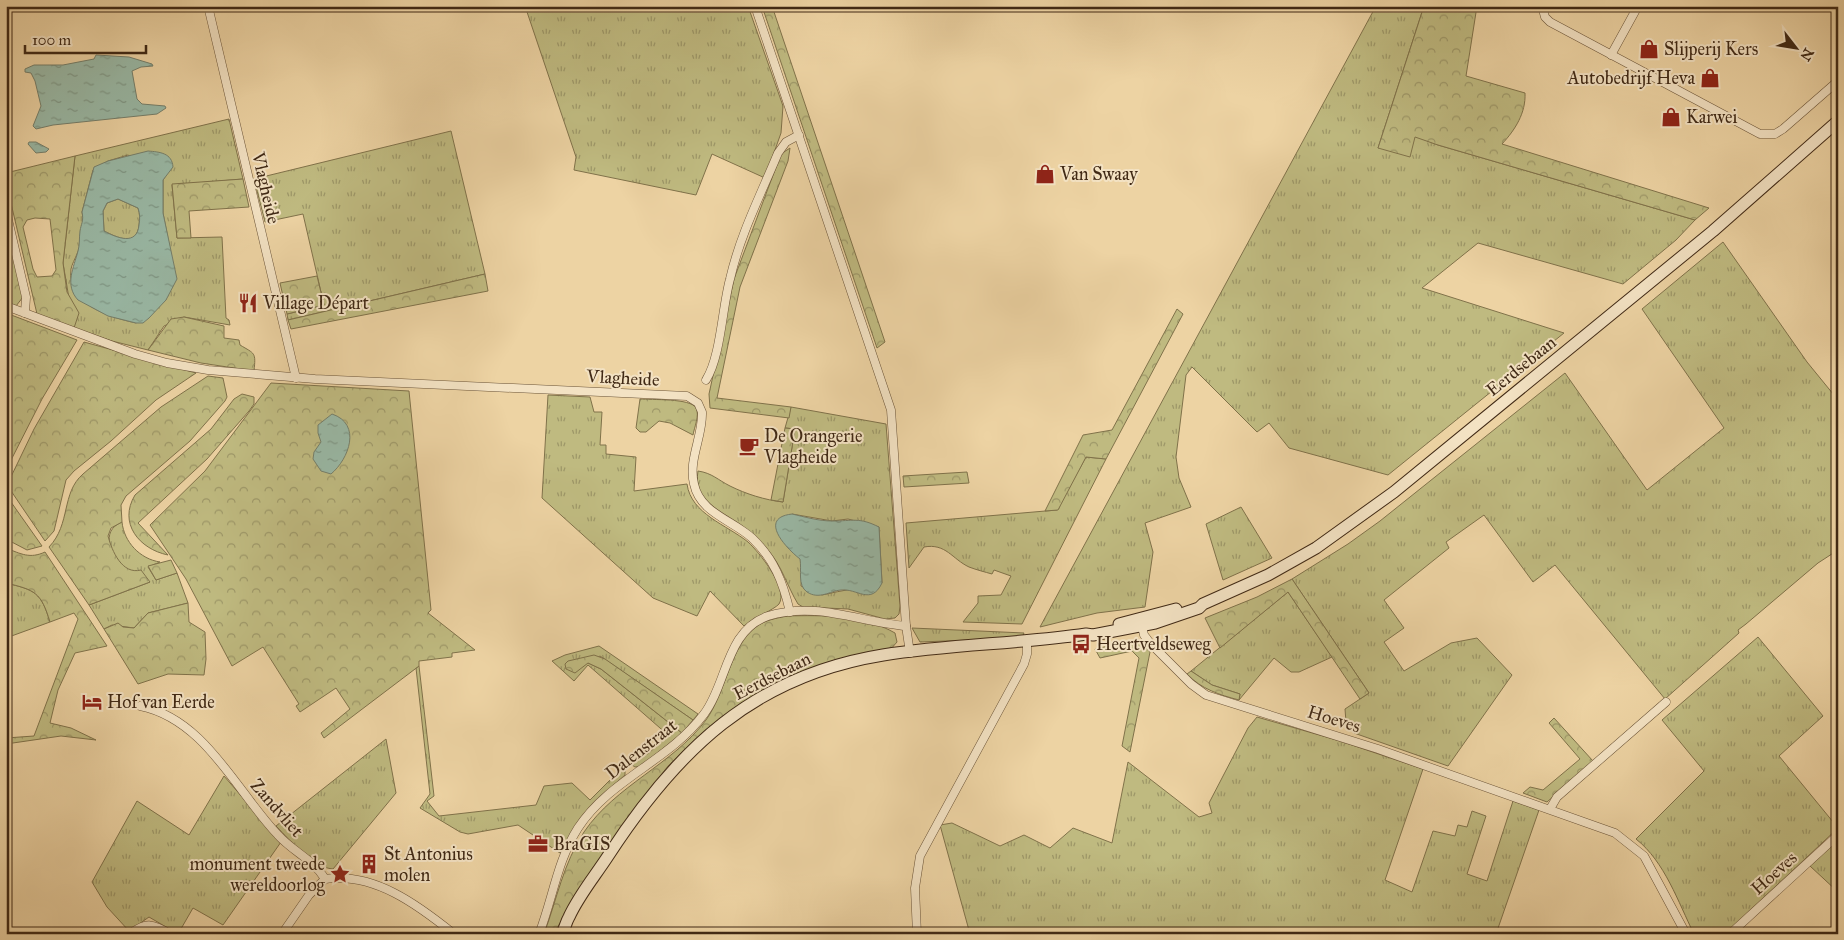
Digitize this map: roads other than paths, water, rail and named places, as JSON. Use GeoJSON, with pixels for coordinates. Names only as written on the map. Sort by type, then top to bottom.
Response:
{"type":"FeatureCollection","features":[{"type":"Feature","properties":{"kind":"main road","name":"Eerdsebaan"},"geometry":{"type":"LineString","coordinates":[[554,934],[569,917],[652,794],[676,765],[718,727],[767,695],[810,674],[856,661],[910,653],[1027,642],[1086,634],[1092,630],[1141,623],[1197,602],[1203,604],[1261,578],[1316,548],[1394,492],[1714,231],[1838,121]]}},
{"type":"Feature","properties":{"kind":"main road","name":"Eerdsebaan"},"geometry":{"type":"LineString","coordinates":[[562,934],[569,917]]}},
{"type":"Feature","properties":{"kind":"street","name":"Vlagheide"},"geometry":{"type":"LineString","coordinates":[[208,6],[296,378]]}},
{"type":"Feature","properties":{"kind":"street"},"geometry":{"type":"LineString","coordinates":[[755,6],[891,410],[906,626],[910,653]]}},
{"type":"Feature","properties":{"kind":"street"},"geometry":{"type":"LineString","coordinates":[[1542,6],[1545,17],[1550,22],[1760,134],[1775,134],[1783,129],[1838,81]]}},
{"type":"Feature","properties":{"kind":"street"},"geometry":{"type":"LineString","coordinates":[[1611,55],[1638,6]]}},
{"type":"Feature","properties":{"kind":"street"},"geometry":{"type":"LineString","coordinates":[[706,380],[713,366],[729,280],[741,242],[778,153],[786,142],[799,134]]}},
{"type":"Feature","properties":{"kind":"street"},"geometry":{"type":"LineString","coordinates":[[6,211],[26,297],[25,313]]}},
{"type":"Feature","properties":{"kind":"street","name":"Vlagheide"},"geometry":{"type":"LineString","coordinates":[[6,306],[167,363],[216,371],[296,378],[684,395],[698,403],[702,412],[692,474],[698,497],[707,508],[742,531],[761,547],[782,580],[790,612]]}},
{"type":"Feature","properties":{"kind":"street","name":"Dalenstraat"},"geometry":{"type":"LineString","coordinates":[[539,934],[564,855],[579,827],[592,810],[627,777],[668,752],[697,723],[713,699],[736,642],[748,628],[768,616],[790,612],[835,612],[887,624],[906,626]]}},
{"type":"Feature","properties":{"kind":"street","name":"Hoeves"},"geometry":{"type":"LineString","coordinates":[[1141,623],[1150,643],[1191,684],[1206,695],[1378,748],[1615,833],[1644,856],[1686,934]]}},
{"type":"Feature","properties":{"kind":"street"},"geometry":{"type":"LineString","coordinates":[[917,934],[915,888],[922,852],[1024,664],[1027,654],[1027,642]]}},
{"type":"Feature","properties":{"kind":"street"},"geometry":{"type":"LineString","coordinates":[[1550,809],[1557,798],[1666,702]]}},
{"type":"Feature","properties":{"kind":"street","name":"Zandvliet"},"geometry":{"type":"LineString","coordinates":[[140,706],[170,718],[200,740],[273,830],[294,851],[317,867],[325,879]]}},
{"type":"Feature","properties":{"kind":"street","name":"Hoeves"},"geometry":{"type":"LineString","coordinates":[[1730,934],[1838,835]]}},
{"type":"Feature","properties":{"kind":"street"},"geometry":{"type":"LineString","coordinates":[[282,934],[309,895],[325,879],[357,878],[370,882],[419,908],[454,934]]}},
{"type":"Feature","properties":{"kind":"street"},"geometry":{"type":"LineString","coordinates":[[130,934],[145,924],[151,924],[170,934]]}},
{"type":"Feature","properties":{"kind":"water"},"geometry":{"type":"Polygon","coordinates":[[[96,55],[129,57],[152,64],[153,66],[141,67],[132,71],[137,99],[142,104],[165,106],[166,108],[157,114],[53,125],[36,129],[33,126],[41,106],[35,81],[31,73],[25,72],[25,69],[34,65],[63,65],[94,59],[96,55]]]}},
{"type":"Feature","properties":{"kind":"water"},"geometry":{"type":"Polygon","coordinates":[[[29,142],[36,142],[49,149],[46,152],[36,153],[28,144],[29,142]]]}},
{"type":"Feature","properties":{"kind":"water"},"geometry":{"type":"Polygon","coordinates":[[[148,151],[165,154],[172,162],[173,167],[163,180],[163,213],[177,279],[166,300],[143,323],[108,316],[78,300],[72,288],[71,276],[79,248],[83,220],[82,212],[94,167],[108,161],[148,151]],[[118,199],[107,203],[103,211],[104,231],[120,238],[135,236],[139,223],[138,208],[118,199]]]}},
{"type":"Feature","properties":{"kind":"water"},"geometry":{"type":"Polygon","coordinates":[[[332,414],[347,425],[350,433],[350,442],[343,460],[331,474],[321,471],[313,459],[314,452],[321,442],[318,425],[332,414]]]}},
{"type":"Feature","properties":{"kind":"water"},"geometry":{"type":"Polygon","coordinates":[[[792,514],[827,521],[861,521],[879,527],[882,583],[878,590],[868,595],[847,590],[820,595],[807,592],[801,581],[800,559],[788,548],[778,534],[776,527],[777,521],[782,517],[792,514]]]}},
{"type":"Feature","properties":{"kind":"place","name":"Slijperij Kers"},"geometry":{"type":"Point","coordinates":[1649,49]}},
{"type":"Feature","properties":{"kind":"place","name":"Autobedrijf Heva"},"geometry":{"type":"Point","coordinates":[1710,78]}},
{"type":"Feature","properties":{"kind":"place","name":"Karwei"},"geometry":{"type":"Point","coordinates":[1671,117]}},
{"type":"Feature","properties":{"kind":"place","name":"Van Swaay"},"geometry":{"type":"Point","coordinates":[1045,174]}},
{"type":"Feature","properties":{"kind":"place","name":"Village Départ"},"geometry":{"type":"Point","coordinates":[248,303]}},
{"type":"Feature","properties":{"kind":"place","name":"De Orangerie Vlagheide"},"geometry":{"type":"Point","coordinates":[749,446]}},
{"type":"Feature","properties":{"kind":"place","name":"Heertveldseweg"},"geometry":{"type":"Point","coordinates":[1081,644]}},
{"type":"Feature","properties":{"kind":"place","name":"Hof van Eerde"},"geometry":{"type":"Point","coordinates":[92,702]}},
{"type":"Feature","properties":{"kind":"place","name":"BraGIS"},"geometry":{"type":"Point","coordinates":[538,844]}},
{"type":"Feature","properties":{"kind":"place","name":"St Antonius molen"},"geometry":{"type":"Point","coordinates":[369,864]}},
{"type":"Feature","properties":{"kind":"place","name":"monument tweede wereldoorlog"},"geometry":{"type":"Point","coordinates":[340,874]}}]}
